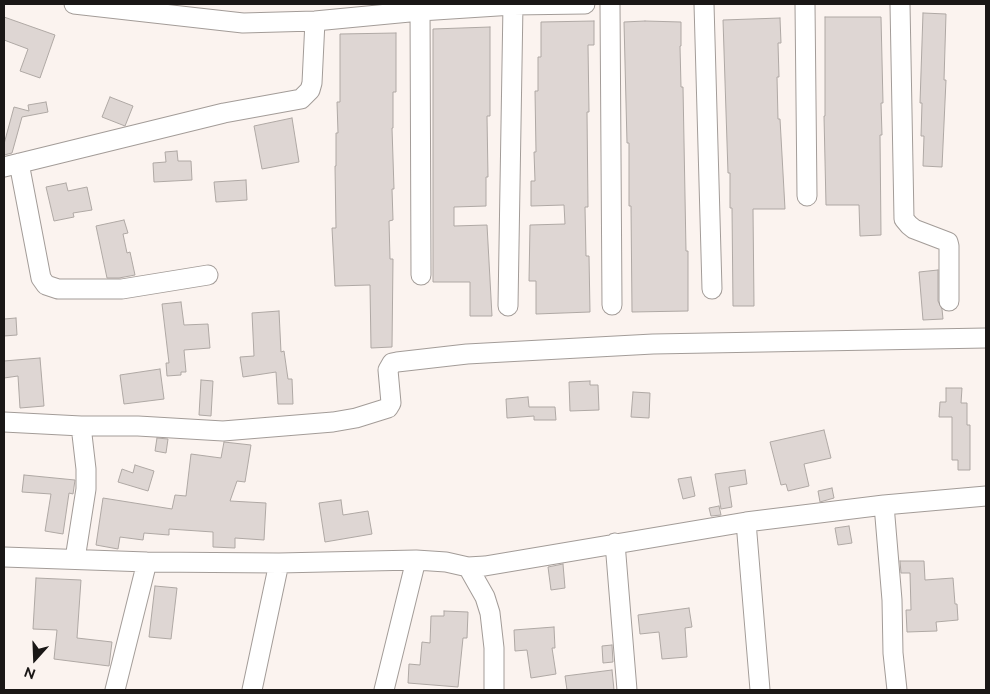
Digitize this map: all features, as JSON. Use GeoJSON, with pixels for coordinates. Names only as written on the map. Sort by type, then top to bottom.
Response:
{"type":"FeatureCollection","features":[{"type":"Feature","properties":{"kind":"street"},"geometry":{"type":"LineString","coordinates":[[74,4],[243,23],[315,21],[420,8],[585,4]]}},
{"type":"Feature","properties":{"kind":"street"},"geometry":{"type":"LineString","coordinates":[[610,4],[612,305]]}},
{"type":"Feature","properties":{"kind":"street"},"geometry":{"type":"LineString","coordinates":[[704,4],[712,289]]}},
{"type":"Feature","properties":{"kind":"street"},"geometry":{"type":"LineString","coordinates":[[805,4],[807,196]]}},
{"type":"Feature","properties":{"kind":"street"},"geometry":{"type":"LineString","coordinates":[[900,4],[904,219],[914,229],[948,242],[950,301]]}},
{"type":"Feature","properties":{"kind":"street"},"geometry":{"type":"LineString","coordinates":[[508,306],[514,5]]}},
{"type":"Feature","properties":{"kind":"street"},"geometry":{"type":"LineString","coordinates":[[420,8],[421,275]]}},
{"type":"Feature","properties":{"kind":"street"},"geometry":{"type":"LineString","coordinates":[[208,275],[122,288],[58,290],[46,285],[41,278],[12,165],[234,111],[301,99],[310,90],[312,83],[315,21]]}},
{"type":"Feature","properties":{"kind":"street"},"geometry":{"type":"LineString","coordinates":[[4,422],[81,426],[138,426],[222,431],[332,422],[356,418],[388,408],[391,403],[388,370],[392,363],[467,354],[653,344],[986,338]]}},
{"type":"Feature","properties":{"kind":"street"},"geometry":{"type":"LineString","coordinates":[[75,559],[86,489],[86,469],[81,426]]}},
{"type":"Feature","properties":{"kind":"street"},"geometry":{"type":"LineString","coordinates":[[4,557],[147,562],[279,563],[416,560],[446,562],[468,567],[485,566],[746,522],[884,505],[986,496]]}},
{"type":"Feature","properties":{"kind":"street"},"geometry":{"type":"LineString","coordinates":[[884,505],[897,690]]}},
{"type":"Feature","properties":{"kind":"street"},"geometry":{"type":"LineString","coordinates":[[746,522],[760,690]]}},
{"type":"Feature","properties":{"kind":"street"},"geometry":{"type":"LineString","coordinates":[[615,543],[627,690]]}},
{"type":"Feature","properties":{"kind":"street"},"geometry":{"type":"LineString","coordinates":[[384,690],[416,560]]}},
{"type":"Feature","properties":{"kind":"street"},"geometry":{"type":"LineString","coordinates":[[114,690],[147,562]]}},
{"type":"Feature","properties":{"kind":"street"},"geometry":{"type":"LineString","coordinates":[[252,690],[279,563]]}},
{"type":"Feature","properties":{"kind":"street"},"geometry":{"type":"LineString","coordinates":[[468,567],[485,597],[490,613],[494,648],[494,690]]}},
{"type":"Feature","properties":{"kind":"building"},"geometry":{"type":"Polygon","coordinates":[[[923,13],[946,14],[944,80],[946,80],[942,167],[923,166],[924,136],[921,136],[922,103],[920,103],[923,13]]]}},
{"type":"Feature","properties":{"kind":"building"},"geometry":{"type":"Polygon","coordinates":[[[4,17],[55,35],[40,78],[20,71],[28,49],[4,40],[4,17]]]}},
{"type":"Feature","properties":{"kind":"building"},"geometry":{"type":"Polygon","coordinates":[[[825,17],[881,17],[883,103],[881,103],[882,135],[880,135],[881,235],[860,236],[859,205],[826,205],[824,116],[825,17]]]}},
{"type":"Feature","properties":{"kind":"building"},"geometry":{"type":"Polygon","coordinates":[[[780,18],[781,43],[778,43],[779,77],[777,77],[778,119],[780,119],[785,209],[753,209],[754,306],[733,306],[732,208],[730,208],[730,173],[728,173],[723,20],[780,18]]]}},
{"type":"Feature","properties":{"kind":"building"},"geometry":{"type":"Polygon","coordinates":[[[594,21],[594,45],[588,45],[588,207],[585,207],[586,256],[589,256],[590,312],[536,314],[536,281],[529,281],[530,225],[565,224],[564,205],[531,206],[531,181],[535,181],[535,91],[538,91],[538,57],[541,57],[541,22],[594,21]]]}},
{"type":"Feature","properties":{"kind":"building"},"geometry":{"type":"Polygon","coordinates":[[[624,22],[681,22],[680,46],[681,87],[683,87],[686,251],[688,251],[688,311],[632,312],[631,206],[629,206],[629,143],[627,143],[624,22]]]}},
{"type":"Feature","properties":{"kind":"building"},"geometry":{"type":"Polygon","coordinates":[[[490,27],[490,116],[487,116],[488,177],[486,177],[486,206],[454,207],[454,226],[487,225],[492,316],[470,316],[470,282],[433,282],[433,29],[490,27]]]}},
{"type":"Feature","properties":{"kind":"building"},"geometry":{"type":"Polygon","coordinates":[[[396,33],[396,92],[393,92],[392,128],[393,220],[389,221],[390,259],[393,259],[392,347],[371,348],[370,285],[335,286],[332,228],[336,228],[335,166],[336,133],[338,133],[337,102],[340,102],[340,34],[396,33]]]}},
{"type":"Feature","properties":{"kind":"building"},"geometry":{"type":"Polygon","coordinates":[[[110,97],[133,106],[125,126],[102,117],[110,97]]]}},
{"type":"Feature","properties":{"kind":"building"},"geometry":{"type":"Polygon","coordinates":[[[46,102],[48,112],[22,117],[12,153],[4,155],[4,144],[14,107],[29,111],[28,105],[46,102]]]}},
{"type":"Feature","properties":{"kind":"building"},"geometry":{"type":"Polygon","coordinates":[[[292,118],[299,162],[262,169],[254,126],[292,118]]]}},
{"type":"Feature","properties":{"kind":"building"},"geometry":{"type":"Polygon","coordinates":[[[177,151],[178,161],[191,161],[192,180],[154,182],[153,163],[166,162],[165,152],[177,151]]]}},
{"type":"Feature","properties":{"kind":"building"},"geometry":{"type":"Polygon","coordinates":[[[246,180],[247,200],[216,202],[214,182],[246,180]]]}},
{"type":"Feature","properties":{"kind":"building"},"geometry":{"type":"Polygon","coordinates":[[[66,183],[68,191],[87,187],[92,210],[73,213],[74,217],[54,221],[46,187],[66,183]]]}},
{"type":"Feature","properties":{"kind":"building"},"geometry":{"type":"Polygon","coordinates":[[[124,220],[128,233],[123,234],[127,253],[130,252],[135,275],[107,278],[96,226],[124,220]]]}},
{"type":"Feature","properties":{"kind":"building"},"geometry":{"type":"Polygon","coordinates":[[[938,270],[938,301],[942,309],[943,319],[923,320],[919,272],[938,270]]]}},
{"type":"Feature","properties":{"kind":"building"},"geometry":{"type":"Polygon","coordinates":[[[181,302],[184,325],[208,324],[210,348],[184,350],[186,372],[181,372],[181,375],[167,376],[166,363],[169,363],[162,304],[181,302]]]}},
{"type":"Feature","properties":{"kind":"building"},"geometry":{"type":"Polygon","coordinates":[[[279,311],[281,352],[284,351],[288,379],[292,379],[293,404],[278,404],[276,372],[243,377],[240,357],[254,356],[252,313],[279,311]]]}},
{"type":"Feature","properties":{"kind":"building"},"geometry":{"type":"Polygon","coordinates":[[[16,318],[17,335],[4,336],[4,319],[16,318]]]}},
{"type":"Feature","properties":{"kind":"building"},"geometry":{"type":"Polygon","coordinates":[[[40,358],[44,406],[20,408],[18,376],[4,378],[4,361],[40,358]]]}},
{"type":"Feature","properties":{"kind":"building"},"geometry":{"type":"Polygon","coordinates":[[[160,369],[164,399],[124,404],[120,375],[160,369]]]}},
{"type":"Feature","properties":{"kind":"building"},"geometry":{"type":"Polygon","coordinates":[[[201,380],[213,381],[211,416],[199,415],[201,380]]]}},
{"type":"Feature","properties":{"kind":"building"},"geometry":{"type":"Polygon","coordinates":[[[590,381],[590,385],[598,385],[599,410],[570,411],[569,382],[590,381]]]}},
{"type":"Feature","properties":{"kind":"building"},"geometry":{"type":"Polygon","coordinates":[[[946,388],[962,388],[961,403],[967,403],[967,425],[970,425],[970,470],[958,470],[958,460],[952,460],[952,417],[939,417],[940,402],[946,402],[946,388]]]}},
{"type":"Feature","properties":{"kind":"building"},"geometry":{"type":"Polygon","coordinates":[[[633,392],[650,393],[649,418],[631,417],[633,392]]]}},
{"type":"Feature","properties":{"kind":"building"},"geometry":{"type":"Polygon","coordinates":[[[528,397],[529,407],[555,407],[556,420],[534,420],[534,416],[507,418],[506,399],[528,397]]]}},
{"type":"Feature","properties":{"kind":"building"},"geometry":{"type":"Polygon","coordinates":[[[824,430],[831,458],[804,464],[809,486],[788,491],[786,484],[781,485],[770,442],[824,430]]]}},
{"type":"Feature","properties":{"kind":"building"},"geometry":{"type":"Polygon","coordinates":[[[157,438],[168,439],[166,453],[155,451],[157,438]]]}},
{"type":"Feature","properties":{"kind":"building"},"geometry":{"type":"Polygon","coordinates":[[[224,442],[251,445],[245,482],[237,481],[230,501],[266,503],[264,540],[235,538],[235,548],[213,547],[213,532],[169,529],[169,535],[144,533],[143,540],[120,537],[118,549],[96,545],[103,498],[172,509],[175,495],[186,496],[191,454],[221,458],[224,442]]]}},
{"type":"Feature","properties":{"kind":"building"},"geometry":{"type":"Polygon","coordinates":[[[135,465],[154,471],[148,491],[118,482],[122,469],[133,473],[135,465]]]}},
{"type":"Feature","properties":{"kind":"building"},"geometry":{"type":"Polygon","coordinates":[[[745,470],[747,484],[729,487],[732,507],[721,509],[715,474],[745,470]]]}},
{"type":"Feature","properties":{"kind":"building"},"geometry":{"type":"Polygon","coordinates":[[[24,475],[75,480],[73,494],[69,493],[63,534],[45,531],[51,494],[22,492],[24,475]]]}},
{"type":"Feature","properties":{"kind":"building"},"geometry":{"type":"Polygon","coordinates":[[[691,477],[695,496],[683,499],[678,479],[691,477]]]}},
{"type":"Feature","properties":{"kind":"building"},"geometry":{"type":"Polygon","coordinates":[[[832,488],[834,498],[820,502],[818,491],[832,488]]]}},
{"type":"Feature","properties":{"kind":"building"},"geometry":{"type":"Polygon","coordinates":[[[341,500],[343,515],[368,511],[372,534],[325,542],[319,503],[341,500]]]}},
{"type":"Feature","properties":{"kind":"building"},"geometry":{"type":"Polygon","coordinates":[[[719,506],[721,515],[711,516],[709,508],[719,506]]]}},
{"type":"Feature","properties":{"kind":"building"},"geometry":{"type":"Polygon","coordinates":[[[849,526],[852,543],[838,545],[835,528],[849,526]]]}},
{"type":"Feature","properties":{"kind":"building"},"geometry":{"type":"Polygon","coordinates":[[[900,561],[924,561],[925,580],[953,578],[958,620],[936,622],[937,631],[907,632],[906,610],[911,610],[910,573],[901,573],[900,561]]]}},
{"type":"Feature","properties":{"kind":"building"},"geometry":{"type":"Polygon","coordinates":[[[563,564],[565,588],[551,590],[548,567],[563,564]]]}},
{"type":"Feature","properties":{"kind":"building"},"geometry":{"type":"Polygon","coordinates":[[[36,578],[81,580],[77,638],[112,642],[109,666],[54,659],[57,630],[33,629],[36,578]]]}},
{"type":"Feature","properties":{"kind":"building"},"geometry":{"type":"Polygon","coordinates":[[[155,586],[177,588],[171,639],[149,637],[155,586]]]}},
{"type":"Feature","properties":{"kind":"building"},"geometry":{"type":"Polygon","coordinates":[[[689,608],[692,627],[685,628],[687,657],[662,659],[659,632],[640,634],[638,615],[689,608]]]}},
{"type":"Feature","properties":{"kind":"building"},"geometry":{"type":"Polygon","coordinates":[[[444,611],[468,612],[467,638],[463,638],[458,687],[408,683],[409,664],[420,665],[422,642],[430,643],[431,616],[444,616],[444,611]]]}},
{"type":"Feature","properties":{"kind":"building"},"geometry":{"type":"Polygon","coordinates":[[[554,627],[555,648],[552,648],[556,674],[531,678],[527,650],[515,651],[514,630],[554,627]]]}},
{"type":"Feature","properties":{"kind":"building"},"geometry":{"type":"Polygon","coordinates":[[[612,645],[613,662],[603,663],[602,646],[612,645]]]}},
{"type":"Feature","properties":{"kind":"building"},"geometry":{"type":"Polygon","coordinates":[[[612,670],[614,690],[567,690],[565,676],[612,670]]]}}]}
